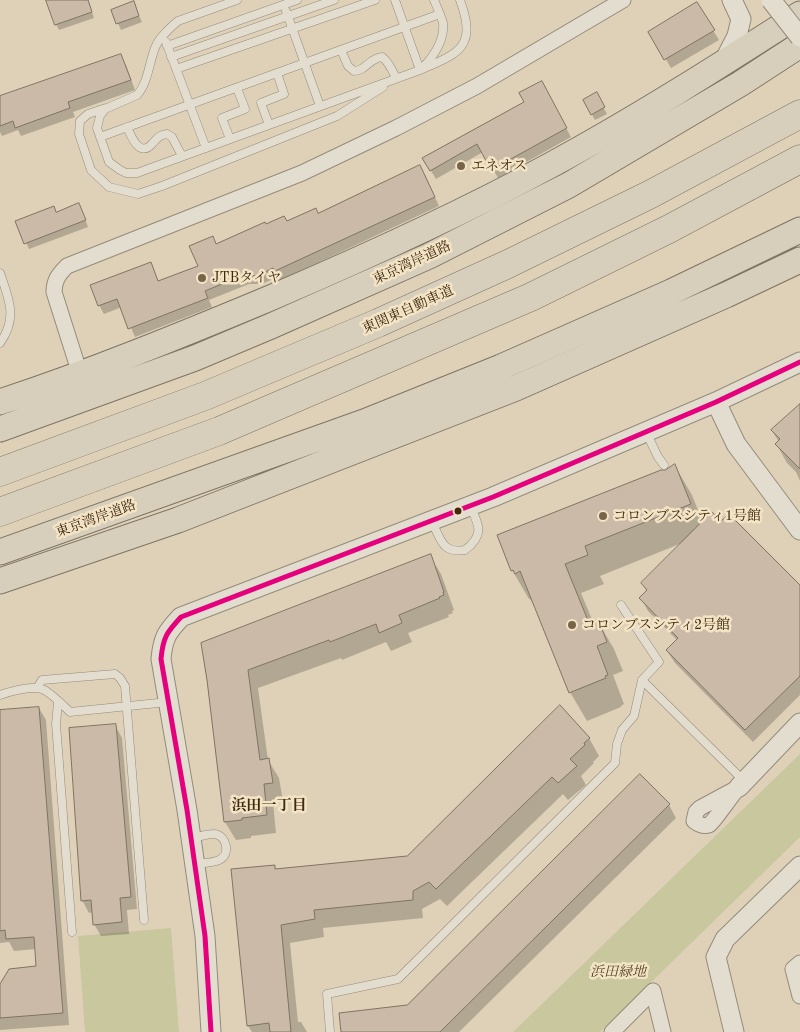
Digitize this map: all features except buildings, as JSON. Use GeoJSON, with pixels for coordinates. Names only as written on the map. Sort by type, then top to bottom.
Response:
{"type":"FeatureCollection","features":[{"type":"Feature","properties":{"kind":"highway"},"geometry":{"type":"LineString","coordinates":[[0,402],[80,374],[196,329],[357,261],[551,165],[722,64],[800,14]]}},
{"type":"Feature","properties":{"kind":"highway","name":"東京湾岸道路"},"geometry":{"type":"LineString","coordinates":[[0,429],[195,358],[438,252],[569,185],[740,84],[800,45]]}},
{"type":"Feature","properties":{"kind":"highway","name":"東関東自動車道"},"geometry":{"type":"LineString","coordinates":[[0,472],[205,396],[378,323],[508,264],[651,194],[800,114]]}},
{"type":"Feature","properties":{"kind":"highway"},"geometry":{"type":"LineString","coordinates":[[0,512],[219,431],[531,297],[669,229],[800,159]]}},
{"type":"Feature","properties":{"kind":"highway","name":"東京湾岸道路"},"geometry":{"type":"LineString","coordinates":[[0,552],[364,422],[501,367],[671,292],[800,230]]}},
{"type":"Feature","properties":{"kind":"highway"},"geometry":{"type":"LineString","coordinates":[[0,581],[178,520],[516,388],[726,295],[800,260]]}},
{"type":"Feature","properties":{"kind":"street"},"geometry":{"type":"LineString","coordinates":[[80,374],[54,292],[54,284],[59,274],[67,266],[302,173],[396,128],[477,86],[623,0]]}},
{"type":"Feature","properties":{"kind":"street"},"geometry":{"type":"LineString","coordinates":[[722,64],[737,36],[741,19],[732,0]]}},
{"type":"Feature","properties":{"kind":"street"},"geometry":{"type":"LineString","coordinates":[[771,0],[800,37]]}},
{"type":"Feature","properties":{"kind":"street"},"geometry":{"type":"LineString","coordinates":[[211,1032],[205,936],[161,658],[166,634],[181,617],[470,506],[716,402],[800,362]]}},
{"type":"Feature","properties":{"kind":"street"},"geometry":{"type":"LineString","coordinates":[[716,402],[736,444],[800,530]]}},
{"type":"Feature","properties":{"kind":"street"},"geometry":{"type":"LineString","coordinates":[[741,784],[800,723]]}},
{"type":"Feature","properties":{"kind":"street"},"geometry":{"type":"LineString","coordinates":[[734,1032],[716,957],[718,949],[725,939],[800,866]]}},
{"type":"Feature","properties":{"kind":"street"},"geometry":{"type":"LineString","coordinates":[[800,962],[793,969],[800,996]]}},
{"type":"Feature","properties":{"kind":"street"},"geometry":{"type":"LineString","coordinates":[[612,1032],[653,991],[663,1032]]}},
{"type":"Feature","properties":{"kind":"lane"},"geometry":{"type":"LineString","coordinates":[[237,0],[178,21],[156,45],[145,84],[141,91],[105,109],[100,116],[97,128],[109,162],[126,173],[137,173],[420,70],[452,56],[464,42],[468,31],[460,0]]}},
{"type":"Feature","properties":{"kind":"lane"},"geometry":{"type":"LineString","coordinates":[[167,46],[283,2],[297,0]]}},
{"type":"Feature","properties":{"kind":"lane"},"geometry":{"type":"LineString","coordinates":[[171,57],[334,0]]}},
{"type":"Feature","properties":{"kind":"lane"},"geometry":{"type":"LineString","coordinates":[[176,69],[376,0]]}},
{"type":"Feature","properties":{"kind":"lane"},"geometry":{"type":"LineString","coordinates":[[395,0],[420,70]]}},
{"type":"Feature","properties":{"kind":"lane"},"geometry":{"type":"LineString","coordinates":[[420,70],[433,56],[440,41],[443,23],[434,0]]}},
{"type":"Feature","properties":{"kind":"lane"},"geometry":{"type":"LineString","coordinates":[[283,2],[320,106]]}},
{"type":"Feature","properties":{"kind":"lane"},"geometry":{"type":"LineString","coordinates":[[100,137],[440,14]]}},
{"type":"Feature","properties":{"kind":"lane"},"geometry":{"type":"LineString","coordinates":[[163,36],[206,148]]}},
{"type":"Feature","properties":{"kind":"lane"},"geometry":{"type":"LineString","coordinates":[[341,50],[348,66],[354,72],[362,71],[373,59],[382,57],[389,64],[396,78]]}},
{"type":"Feature","properties":{"kind":"lane"},"geometry":{"type":"LineString","coordinates":[[269,125],[261,103],[284,94],[277,73]]}},
{"type":"Feature","properties":{"kind":"lane"},"geometry":{"type":"LineString","coordinates":[[111,106],[88,114],[83,118],[80,121],[79,134],[91,170],[109,187],[138,194],[337,116],[396,78]]}},
{"type":"Feature","properties":{"kind":"lane"},"geometry":{"type":"LineString","coordinates":[[230,139],[222,118],[245,108],[237,88]]}},
{"type":"Feature","properties":{"kind":"lane"},"geometry":{"type":"LineString","coordinates":[[128,127],[132,140],[137,146],[147,149],[160,136],[167,134],[175,141],[182,156]]}},
{"type":"Feature","properties":{"kind":"lane"},"geometry":{"type":"LineString","coordinates":[[0,273],[11,310],[8,330],[0,343]]}},
{"type":"Feature","properties":{"kind":"lane"},"geometry":{"type":"LineString","coordinates":[[646,432],[664,465]]}},
{"type":"Feature","properties":{"kind":"lane"},"geometry":{"type":"LineString","coordinates":[[432,521],[444,546],[453,551],[465,550],[477,538],[479,531],[470,506]]}},
{"type":"Feature","properties":{"kind":"lane"},"geometry":{"type":"LineString","coordinates":[[330,1032],[326,994],[398,979],[615,763],[617,744],[622,730],[634,716],[642,680],[659,662],[621,605]]}},
{"type":"Feature","properties":{"kind":"lane"},"geometry":{"type":"LineString","coordinates":[[37,688],[42,680],[115,674],[120,678],[124,686],[144,920]]}},
{"type":"Feature","properties":{"kind":"lane"},"geometry":{"type":"LineString","coordinates":[[642,680],[741,784]]}},
{"type":"Feature","properties":{"kind":"lane"},"geometry":{"type":"LineString","coordinates":[[0,695],[13,690],[37,688],[45,690],[70,712],[168,702]]}},
{"type":"Feature","properties":{"kind":"lane"},"geometry":{"type":"LineString","coordinates":[[58,702],[56,724],[72,932]]}},
{"type":"Feature","properties":{"kind":"lane"},"geometry":{"type":"LineString","coordinates":[[191,838],[214,834],[220,836],[225,841],[227,849],[225,855],[220,860],[195,865]]}},
{"type":"Feature","properties":{"kind":"green space","name":"浜田緑地"},"geometry":{"type":"Polygon","coordinates":[[[800,754],[800,837],[600,1032],[513,1032],[800,754]]]}},
{"type":"Feature","properties":{"kind":"green space"},"geometry":{"type":"Polygon","coordinates":[[[171,928],[179,1032],[85,1032],[78,936],[171,928]]]}},
{"type":"Feature","properties":{"kind":"transit line"},"geometry":{"type":"LineString","coordinates":[[211,1032],[205,936],[187,810],[161,659],[165,640],[176,622],[181,617],[493,497],[716,402],[800,362]]}},
{"type":"Feature","properties":{"kind":"place","name":"エネオス"},"geometry":{"type":"Point","coordinates":[461,166]}},
{"type":"Feature","properties":{"kind":"place","name":"JTBタイヤ"},"geometry":{"type":"Point","coordinates":[202,278]}},
{"type":"Feature","properties":{"kind":"place","name":"コロンブスシティ1号館"},"geometry":{"type":"Point","coordinates":[603,516]}},
{"type":"Feature","properties":{"kind":"place","name":"コロンブスシティ2号館"},"geometry":{"type":"Point","coordinates":[572,625]}},
{"type":"Feature","properties":{"kind":"district","name":"浜田一丁目"},"geometry":{"type":"Point","coordinates":[269,806]}}]}
